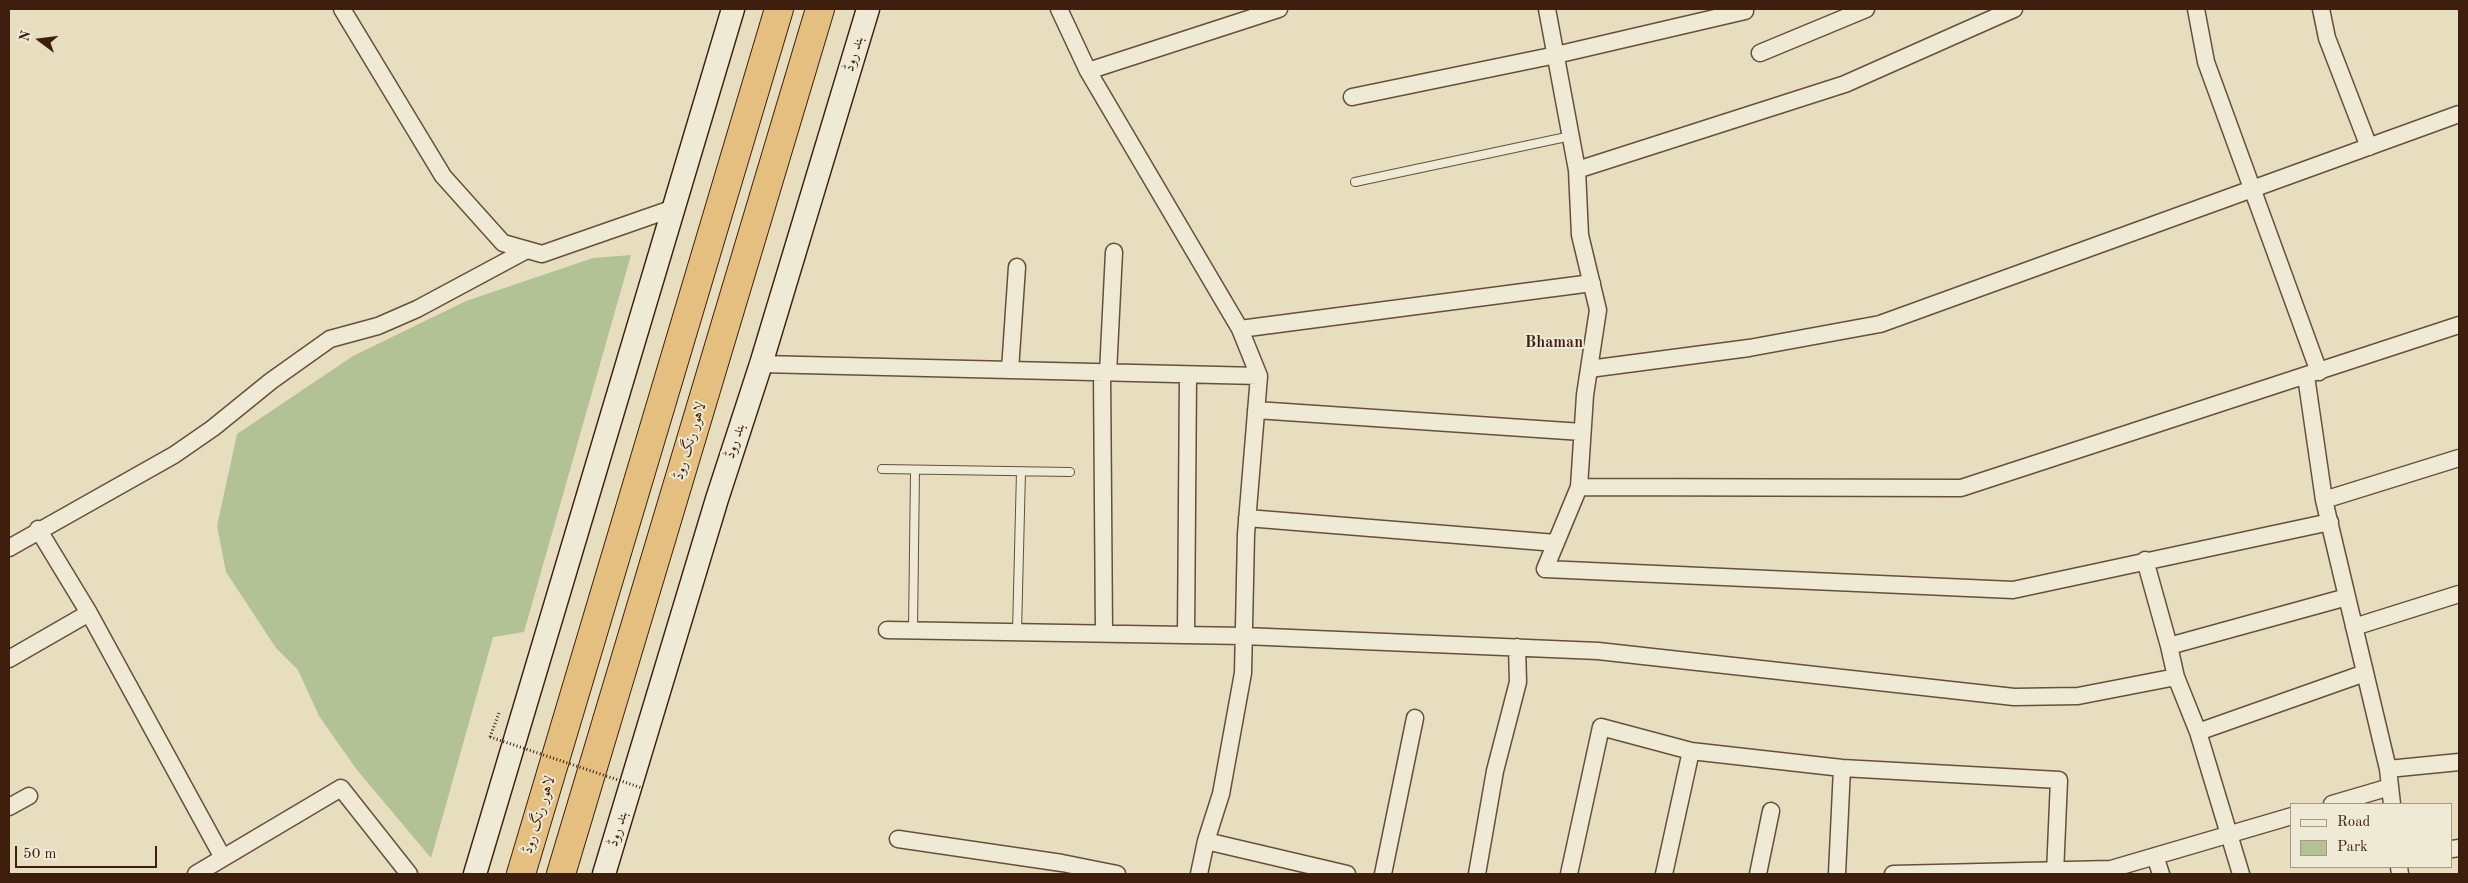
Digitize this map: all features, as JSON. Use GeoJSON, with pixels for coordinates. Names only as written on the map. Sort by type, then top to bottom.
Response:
{"type":"FeatureCollection","features":[{"type":"Feature","properties":{"kind":"highway","name":"لاہور رنگ روڈ"},"geometry":{"type":"LineString","coordinates":[[521,874],[779,9]]}},
{"type":"Feature","properties":{"kind":"highway","name":"لاہور رنگ روڈ"},"geometry":{"type":"LineString","coordinates":[[560,874],[820,9]]}},
{"type":"Feature","properties":{"kind":"main road"},"geometry":{"type":"LineString","coordinates":[[475,874],[733,9]]}},
{"type":"Feature","properties":{"kind":"main road","name":"بند روڈ"},"geometry":{"type":"LineString","coordinates":[[604,874],[868,9]]}},
{"type":"Feature","properties":{"kind":"street"},"geometry":{"type":"LineString","coordinates":[[342,9],[443,176],[503,243],[542,254],[674,208]]}},
{"type":"Feature","properties":{"kind":"street"},"geometry":{"type":"LineString","coordinates":[[1059,9],[1088,71],[1240,330],[1259,376],[1247,518],[1243,673],[1223,785],[1206,841],[1199,874]]}},
{"type":"Feature","properties":{"kind":"street"},"geometry":{"type":"LineString","coordinates":[[1088,71],[1279,9]]}},
{"type":"Feature","properties":{"kind":"street"},"geometry":{"type":"LineString","coordinates":[[1547,9],[1577,170],[1580,235],[1598,310],[1589,369],[1578,487],[1545,569],[2013,590],[2145,560],[2330,522]]}},
{"type":"Feature","properties":{"kind":"street"},"geometry":{"type":"LineString","coordinates":[[1760,53],[1866,9]]}},
{"type":"Feature","properties":{"kind":"street"},"geometry":{"type":"LineString","coordinates":[[1577,170],[1845,84],[2014,9]]}},
{"type":"Feature","properties":{"kind":"street"},"geometry":{"type":"LineString","coordinates":[[2196,9],[2206,62],[2253,189],[2313,374],[2324,500],[2388,769],[2392,803]]}},
{"type":"Feature","properties":{"kind":"street"},"geometry":{"type":"LineString","coordinates":[[2321,9],[2326,38],[2369,147]]}},
{"type":"Feature","properties":{"kind":"street"},"geometry":{"type":"LineString","coordinates":[[1352,97],[1556,55],[1745,12]]}},
{"type":"Feature","properties":{"kind":"street"},"geometry":{"type":"LineString","coordinates":[[1589,369],[1749,348],[1880,324],[2459,114]]}},
{"type":"Feature","properties":{"kind":"street"},"geometry":{"type":"LineString","coordinates":[[9,548],[38,529],[174,455],[213,428],[271,381],[330,339],[378,326],[417,309],[527,250]]}},
{"type":"Feature","properties":{"kind":"street"},"geometry":{"type":"LineString","coordinates":[[1104,633],[1105,372],[1114,252]]}},
{"type":"Feature","properties":{"kind":"street"},"geometry":{"type":"LineString","coordinates":[[1010,370],[1017,267]]}},
{"type":"Feature","properties":{"kind":"street"},"geometry":{"type":"LineString","coordinates":[[1240,330],[1592,283]]}},
{"type":"Feature","properties":{"kind":"street"},"geometry":{"type":"LineString","coordinates":[[1578,487],[1962,488],[2459,325]]}},
{"type":"Feature","properties":{"kind":"street"},"geometry":{"type":"LineString","coordinates":[[761,364],[1259,376]]}},
{"type":"Feature","properties":{"kind":"street"},"geometry":{"type":"LineString","coordinates":[[1186,635],[1188,374]]}},
{"type":"Feature","properties":{"kind":"street"},"geometry":{"type":"LineString","coordinates":[[1256,410],[1582,432]]}},
{"type":"Feature","properties":{"kind":"street"},"geometry":{"type":"LineString","coordinates":[[2324,500],[2459,458]]}},
{"type":"Feature","properties":{"kind":"street"},"geometry":{"type":"LineString","coordinates":[[1247,518],[1556,543]]}},
{"type":"Feature","properties":{"kind":"street"},"geometry":{"type":"LineString","coordinates":[[38,529],[89,613],[223,858]]}},
{"type":"Feature","properties":{"kind":"street"},"geometry":{"type":"LineString","coordinates":[[2145,560],[2176,677],[2198,732],[2241,874]]}},
{"type":"Feature","properties":{"kind":"street"},"geometry":{"type":"LineString","coordinates":[[2354,627],[2459,594]]}},
{"type":"Feature","properties":{"kind":"street"},"geometry":{"type":"LineString","coordinates":[[2169,646],[2347,597]]}},
{"type":"Feature","properties":{"kind":"street"},"geometry":{"type":"LineString","coordinates":[[9,659],[89,613]]}},
{"type":"Feature","properties":{"kind":"street"},"geometry":{"type":"LineString","coordinates":[[887,630],[1244,636],[1598,651],[2014,697],[2078,696],[2176,677]]}},
{"type":"Feature","properties":{"kind":"street"},"geometry":{"type":"LineString","coordinates":[[1477,874],[1495,771],[1518,682],[1516,647]]}},
{"type":"Feature","properties":{"kind":"street"},"geometry":{"type":"LineString","coordinates":[[2198,732],[2365,673]]}},
{"type":"Feature","properties":{"kind":"street"},"geometry":{"type":"LineString","coordinates":[[1383,874],[1415,718]]}},
{"type":"Feature","properties":{"kind":"street"},"geometry":{"type":"LineString","coordinates":[[1569,874],[1600,727],[1691,751],[1842,768],[2059,780],[2054,872]]}},
{"type":"Feature","properties":{"kind":"street"},"geometry":{"type":"LineString","coordinates":[[1664,874],[1691,751]]}},
{"type":"Feature","properties":{"kind":"street"},"geometry":{"type":"LineString","coordinates":[[2388,769],[2459,762]]}},
{"type":"Feature","properties":{"kind":"street"},"geometry":{"type":"LineString","coordinates":[[1837,874],[1842,768]]}},
{"type":"Feature","properties":{"kind":"street"},"geometry":{"type":"LineString","coordinates":[[196,874],[342,788],[408,874]]}},
{"type":"Feature","properties":{"kind":"street"},"geometry":{"type":"LineString","coordinates":[[2336,803],[2390,788]]}},
{"type":"Feature","properties":{"kind":"street"},"geometry":{"type":"LineString","coordinates":[[9,807],[29,796]]}},
{"type":"Feature","properties":{"kind":"street"},"geometry":{"type":"LineString","coordinates":[[1758,874],[1771,811]]}},
{"type":"Feature","properties":{"kind":"street"},"geometry":{"type":"LineString","coordinates":[[1893,874],[2054,872],[2111,869],[2290,817]]}},
{"type":"Feature","properties":{"kind":"street"},"geometry":{"type":"LineString","coordinates":[[898,839],[1062,862],[1116,874]]}},
{"type":"Feature","properties":{"kind":"street"},"geometry":{"type":"LineString","coordinates":[[1206,841],[1347,874]]}},
{"type":"Feature","properties":{"kind":"street"},"geometry":{"type":"LineString","coordinates":[[2155,856],[2161,874]]}},
{"type":"Feature","properties":{"kind":"lane"},"geometry":{"type":"LineString","coordinates":[[1355,182],[1571,136]]}},
{"type":"Feature","properties":{"kind":"lane"},"geometry":{"type":"LineString","coordinates":[[882,469],[1070,472]]}},
{"type":"Feature","properties":{"kind":"lane"},"geometry":{"type":"LineString","coordinates":[[913,630],[915,470]]}},
{"type":"Feature","properties":{"kind":"lane"},"geometry":{"type":"LineString","coordinates":[[1016,632],[1021,471]]}},
{"type":"Feature","properties":{"kind":"path"},"geometry":{"type":"LineString","coordinates":[[490,737],[642,788]]}},
{"type":"Feature","properties":{"kind":"green space"},"geometry":{"type":"Polygon","coordinates":[[[631,255],[524,632],[493,637],[431,858],[357,770],[319,716],[298,670],[276,648],[226,572],[217,526],[237,434],[353,356],[466,301],[593,258],[631,255]]]}},
{"type":"Feature","properties":{"kind":"district","name":"Bhaman"},"geometry":{"type":"Point","coordinates":[1554,343]}}]}
